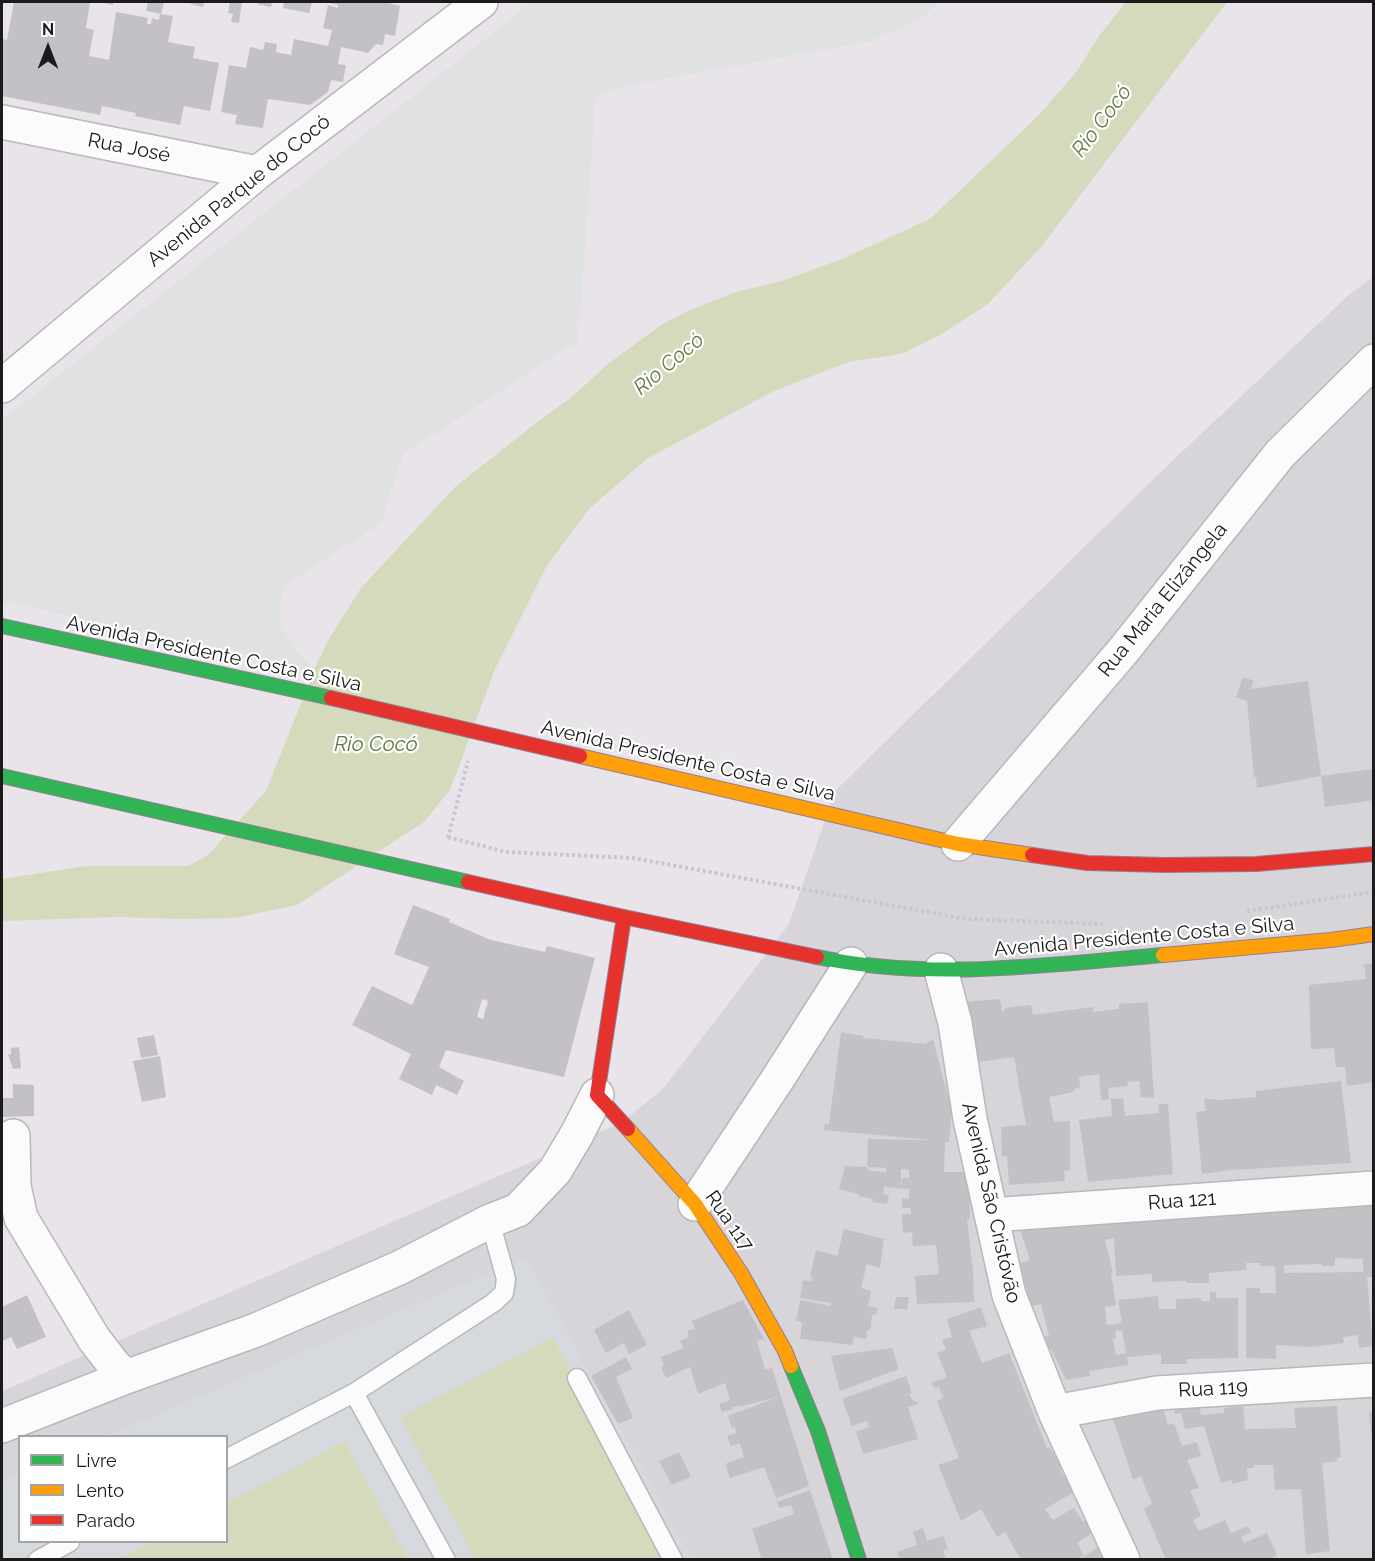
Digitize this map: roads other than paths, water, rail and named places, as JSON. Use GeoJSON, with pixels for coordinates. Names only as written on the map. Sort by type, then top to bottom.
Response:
{"type":"FeatureCollection","features":[{"type":"Feature","properties":{"kind":"main road","name":"Avenida Presidente Costa e Silva"},"geometry":{"type":"LineString","coordinates":[[2,626],[260,681],[958,844],[1087,863],[1164,865],[1257,864],[1374,854]]}},
{"type":"Feature","properties":{"kind":"main road","name":"Avenida Presidente Costa e Silva"},"geometry":{"type":"LineString","coordinates":[[2,776],[624,917],[851,964],[941,970],[986,970],[1331,940],[1374,934]]}},
{"type":"Feature","properties":{"kind":"main road"},"geometry":{"type":"LineString","coordinates":[[597,1095],[624,917]]}},
{"type":"Feature","properties":{"kind":"main road","name":"Rua 117"},"geometry":{"type":"LineString","coordinates":[[597,1095],[695,1204],[741,1273],[785,1351],[818,1431],[860,1560]]}},
{"type":"Feature","properties":{"kind":"street","name":"Avenida Parque do Cocó"},"geometry":{"type":"LineString","coordinates":[[2,386],[257,173],[481,2]]}},
{"type":"Feature","properties":{"kind":"street","name":"Rua José"},"geometry":{"type":"LineString","coordinates":[[2,122],[257,173]]}},
{"type":"Feature","properties":{"kind":"street","name":"Rua Maria Elizângela"},"geometry":{"type":"LineString","coordinates":[[958,844],[1123,651],[1280,454],[1374,361]]}},
{"type":"Feature","properties":{"kind":"street"},"geometry":{"type":"LineString","coordinates":[[695,1204],[851,964]]}},
{"type":"Feature","properties":{"kind":"street","name":"Avenida São Cristóvão"},"geometry":{"type":"LineString","coordinates":[[941,970],[955,1023],[970,1119],[1009,1295],[1055,1412],[1123,1560]]}},
{"type":"Feature","properties":{"kind":"street"},"geometry":{"type":"LineString","coordinates":[[2,1426],[266,1325],[399,1268],[490,1221],[518,1210],[555,1171],[597,1095]]}},
{"type":"Feature","properties":{"kind":"street"},"geometry":{"type":"LineString","coordinates":[[13,1136],[14,1186],[21,1218],[94,1339],[126,1377]]}},
{"type":"Feature","properties":{"kind":"street","name":"Rua 121"},"geometry":{"type":"LineString","coordinates":[[991,1215],[1374,1188]]}},
{"type":"Feature","properties":{"kind":"street","name":"Rua 119"},"geometry":{"type":"LineString","coordinates":[[1055,1412],[1157,1393],[1374,1380]]}},
{"type":"Feature","properties":{"kind":"lane"},"geometry":{"type":"LineString","coordinates":[[228,1458],[354,1393],[504,1293],[506,1279],[490,1221]]}},
{"type":"Feature","properties":{"kind":"lane"},"geometry":{"type":"LineString","coordinates":[[577,1378],[673,1560]]}},
{"type":"Feature","properties":{"kind":"lane"},"geometry":{"type":"LineString","coordinates":[[354,1393],[446,1560]]}},
{"type":"Feature","properties":{"kind":"lane"},"geometry":{"type":"LineString","coordinates":[[38,1560],[68,1543]]}},
{"type":"Feature","properties":{"kind":"water","name":"Rio Cocó"},"geometry":{"type":"Polygon","coordinates":[[[1126,2],[1227,2],[1041,247],[988,304],[940,335],[901,354],[848,362],[774,391],[648,458],[590,508],[546,567],[495,669],[450,790],[424,822],[297,905],[235,918],[119,917],[2,921],[2,879],[86,866],[188,866],[207,856],[266,791],[317,663],[330,637],[361,588],[455,487],[573,396],[608,364],[661,325],[690,310],[736,292],[782,281],[842,259],[930,219],[1038,116],[1077,71],[1099,36],[1126,2]]]}},
{"type":"Feature","properties":{"kind":"water"},"geometry":{"type":"Polygon","coordinates":[[[553,1337],[670,1559],[475,1559],[400,1417],[553,1337]]]}},
{"type":"Feature","properties":{"kind":"water"},"geometry":{"type":"Polygon","coordinates":[[[345,1441],[408,1559],[118,1559],[150,1543],[228,1543],[228,1502],[345,1441]]]}}]}
